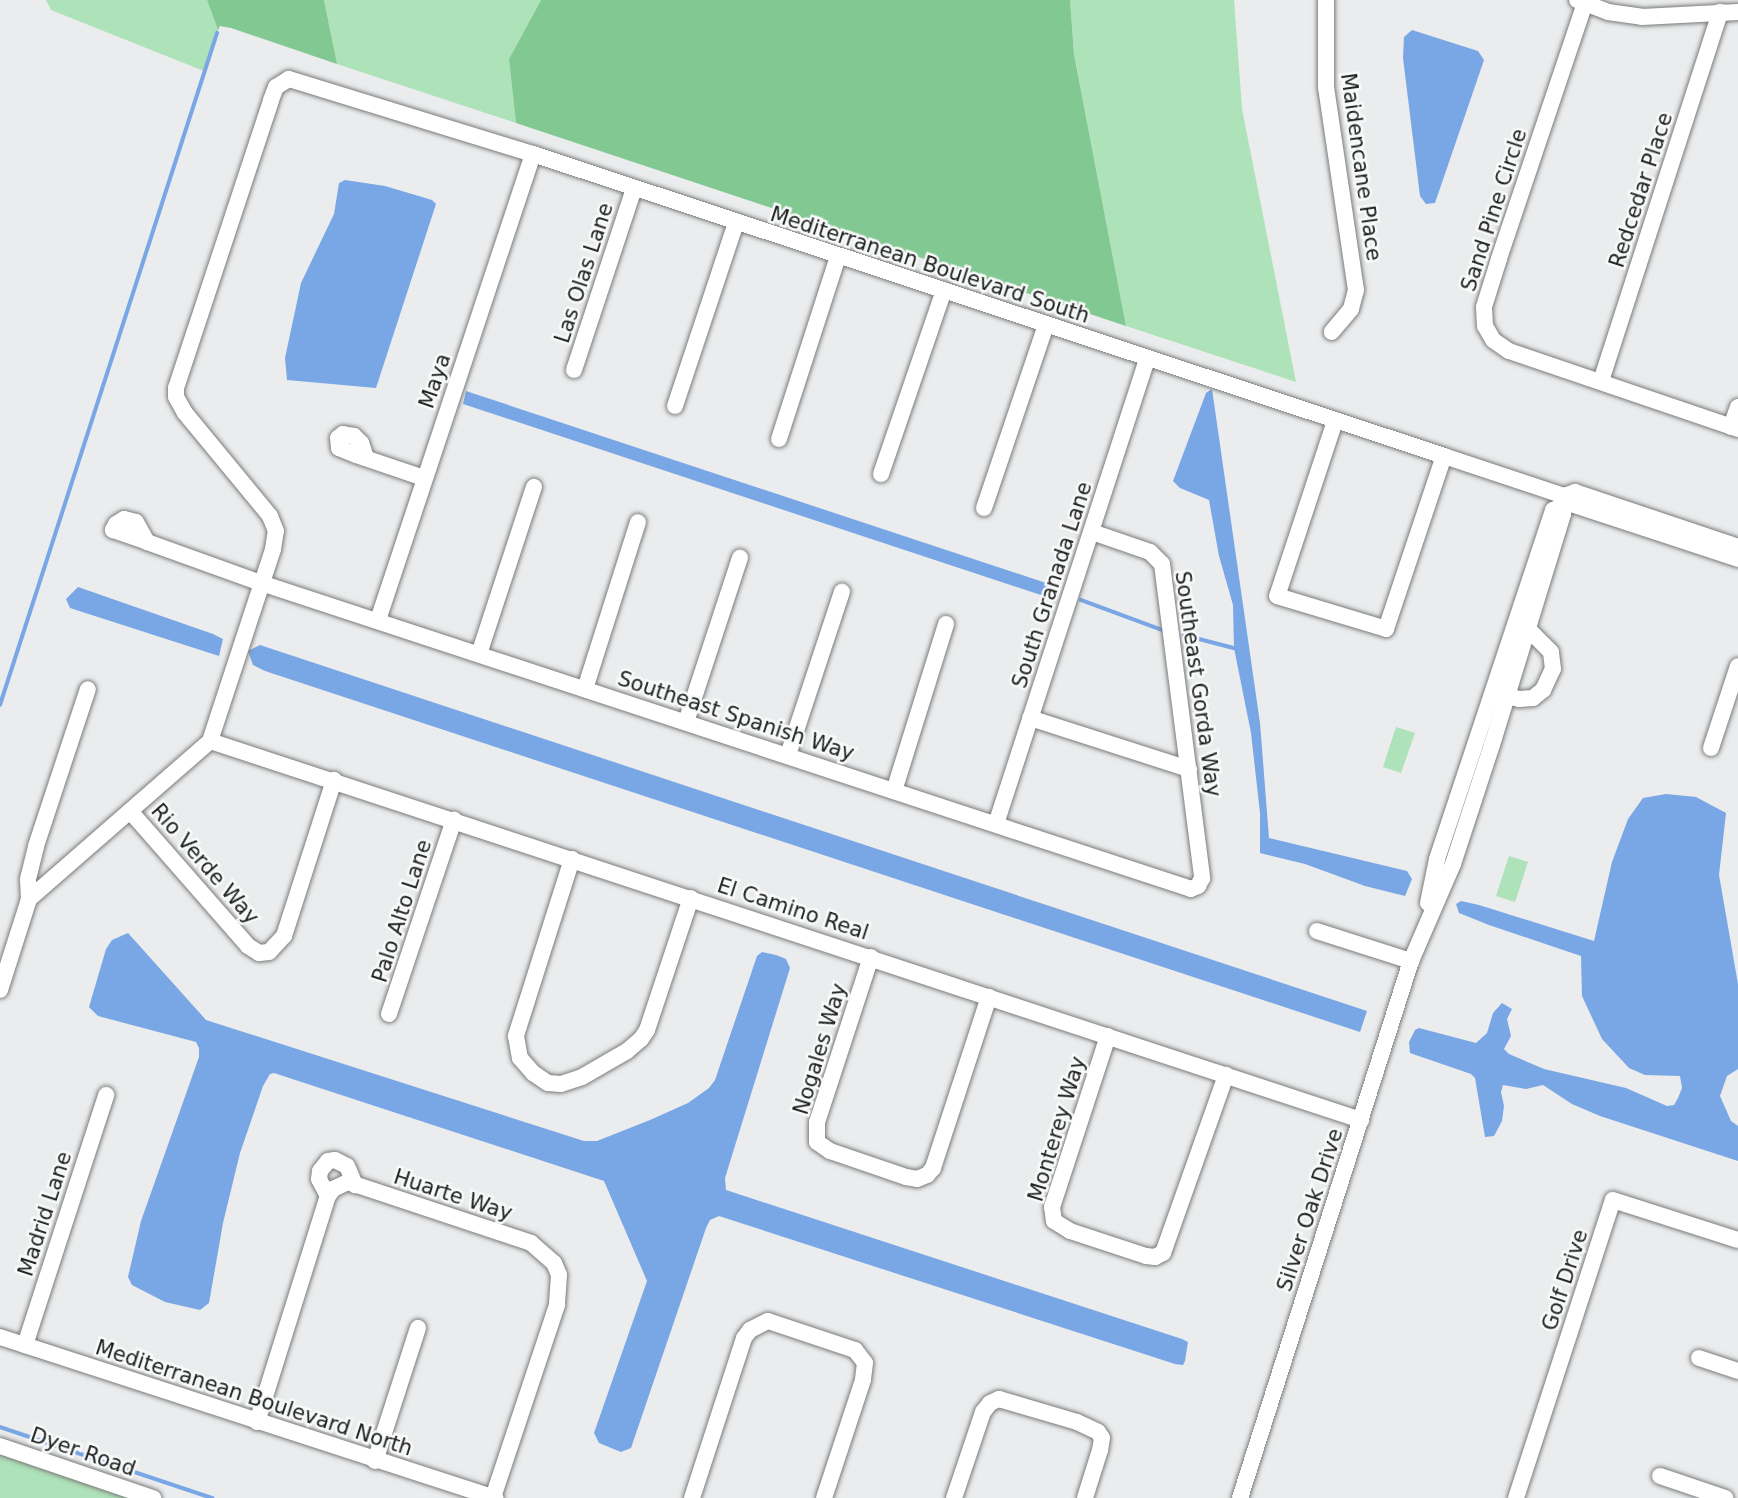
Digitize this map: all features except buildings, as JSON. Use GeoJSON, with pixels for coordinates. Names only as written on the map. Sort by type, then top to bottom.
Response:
{"type":"FeatureCollection","features":[{"type":"Feature","properties":{"kind":"street","name":"Maidencane Place"},"geometry":{"type":"LineString","coordinates":[[1326,0],[1326,87],[1356,289],[1351,309],[1332,332]]}},
{"type":"Feature","properties":{"kind":"street","name":"Sand Pine Circle"},"geometry":{"type":"LineString","coordinates":[[1735,428],[1509,351],[1493,340],[1485,326],[1484,307],[1582,1],[1642,16],[1738,12]]}},
{"type":"Feature","properties":{"kind":"street","name":"Redcedar Place"},"geometry":{"type":"LineString","coordinates":[[1601,381],[1720,12]]}},
{"type":"Feature","properties":{"kind":"street","name":"Mediterranean Boulevard South"},"geometry":{"type":"LineString","coordinates":[[261,583],[273,549],[274,523],[185,413],[176,397],[176,388],[271,100],[282,82],[298,79],[533,154],[943,293],[1444,456],[1562,501],[1738,558]]}},
{"type":"Feature","properties":{"kind":"street","name":"Maya"},"geometry":{"type":"LineString","coordinates":[[378,620],[533,154]]}},
{"type":"Feature","properties":{"kind":"street","name":"Las Olas Lane"},"geometry":{"type":"LineString","coordinates":[[573,370],[634,189]]}},
{"type":"Feature","properties":{"kind":"street"},"geometry":{"type":"LineString","coordinates":[[674,406],[736,223]]}},
{"type":"Feature","properties":{"kind":"street"},"geometry":{"type":"LineString","coordinates":[[779,439],[838,256]]}},
{"type":"Feature","properties":{"kind":"street"},"geometry":{"type":"LineString","coordinates":[[881,474],[943,293]]}},
{"type":"Feature","properties":{"kind":"street"},"geometry":{"type":"LineString","coordinates":[[984,508],[1046,325]]}},
{"type":"Feature","properties":{"kind":"street","name":"South Granada Lane"},"geometry":{"type":"LineString","coordinates":[[996,824],[1147,358]]}},
{"type":"Feature","properties":{"kind":"street"},"geometry":{"type":"LineString","coordinates":[[1735,428],[1738,407]]}},
{"type":"Feature","properties":{"kind":"street"},"geometry":{"type":"LineString","coordinates":[[1335,421],[1278,596],[1385,629],[1444,456]]}},
{"type":"Feature","properties":{"kind":"street"},"geometry":{"type":"LineString","coordinates":[[366,458],[424,478]]}},
{"type":"Feature","properties":{"kind":"street"},"geometry":{"type":"LineString","coordinates":[[479,654],[534,487]]}},
{"type":"Feature","properties":{"kind":"street","name":"Mediterranean Boulevard South"},"geometry":{"type":"LineString","coordinates":[[1562,501],[1574,492],[1738,547]]}},
{"type":"Feature","properties":{"kind":"street","name":"Silver Oak Drive"},"geometry":{"type":"LineString","coordinates":[[1240,1498],[1421,935],[1437,859],[1499,694],[1553,510],[1562,501]]}},
{"type":"Feature","properties":{"kind":"street"},"geometry":{"type":"LineString","coordinates":[[585,689],[638,522]]}},
{"type":"Feature","properties":{"kind":"street","name":"Southeast Gorda Way"},"geometry":{"type":"LineString","coordinates":[[1092,532],[1150,552],[1162,564],[1203,891]]}},
{"type":"Feature","properties":{"kind":"street","name":"Southeast Spanish Way"},"geometry":{"type":"LineString","coordinates":[[147,542],[261,583],[1203,891]]}},
{"type":"Feature","properties":{"kind":"street"},"geometry":{"type":"LineString","coordinates":[[686,722],[740,558]]}},
{"type":"Feature","properties":{"kind":"street"},"geometry":{"type":"LineString","coordinates":[[29,899],[210,741],[261,583]]}},
{"type":"Feature","properties":{"kind":"street"},"geometry":{"type":"LineString","coordinates":[[788,755],[842,592]]}},
{"type":"Feature","properties":{"kind":"street"},"geometry":{"type":"LineString","coordinates":[[894,791],[946,624]]}},
{"type":"Feature","properties":{"kind":"street"},"geometry":{"type":"LineString","coordinates":[[1499,694],[1533,698],[1543,690],[1553,669],[1551,652],[1521,626]]}},
{"type":"Feature","properties":{"kind":"street"},"geometry":{"type":"LineString","coordinates":[[1711,748],[1738,666]]}},
{"type":"Feature","properties":{"kind":"street"},"geometry":{"type":"LineString","coordinates":[[0,990],[29,899],[28,879],[36,846],[88,688]]}},
{"type":"Feature","properties":{"kind":"street"},"geometry":{"type":"LineString","coordinates":[[1031,718],[1189,769]]}},
{"type":"Feature","properties":{"kind":"street","name":"El Camino Real"},"geometry":{"type":"LineString","coordinates":[[210,741],[871,957],[1361,1121]]}},
{"type":"Feature","properties":{"kind":"street","name":"Rio Verde Way"},"geometry":{"type":"LineString","coordinates":[[130,811],[259,959],[276,948],[284,936],[334,780]]}},
{"type":"Feature","properties":{"kind":"street","name":"Palo Alto Lane"},"geometry":{"type":"LineString","coordinates":[[389,1014],[454,820]]}},
{"type":"Feature","properties":{"kind":"street"},"geometry":{"type":"LineString","coordinates":[[572,859],[516,1036],[520,1058],[533,1073],[548,1083],[561,1084],[582,1077],[627,1051],[647,1030],[691,898]]}},
{"type":"Feature","properties":{"kind":"street"},"geometry":{"type":"LineString","coordinates":[[1317,930],[1411,961]]}},
{"type":"Feature","properties":{"kind":"street","name":"Nogales Way"},"geometry":{"type":"LineString","coordinates":[[871,957],[817,1122],[816,1134],[822,1147],[856,1160],[917,1180],[933,1168],[989,997]]}},
{"type":"Feature","properties":{"kind":"street","name":"Monterey Way"},"geometry":{"type":"LineString","coordinates":[[1108,1036],[1051,1214],[1060,1227],[1155,1257],[1167,1247],[1226,1075]]}},
{"type":"Feature","properties":{"kind":"street","name":"Madrid Lane"},"geometry":{"type":"LineString","coordinates":[[25,1345],[106,1095]]}},
{"type":"Feature","properties":{"kind":"street"},"geometry":{"type":"LineString","coordinates":[[257,1422],[328,1196],[341,1184],[355,1185],[347,1166],[335,1160],[328,1161],[320,1171],[319,1179],[328,1196]]}},
{"type":"Feature","properties":{"kind":"street","name":"Huarte Way"},"geometry":{"type":"LineString","coordinates":[[355,1185],[531,1243],[554,1263],[559,1275],[557,1305],[494,1498]]}},
{"type":"Feature","properties":{"kind":"street","name":"Golf Drive"},"geometry":{"type":"LineString","coordinates":[[1516,1498],[1613,1200],[1738,1241]]}},
{"type":"Feature","properties":{"kind":"street"},"geometry":{"type":"LineString","coordinates":[[692,1498],[744,1338],[750,1330],[768,1321],[855,1350],[865,1363],[863,1380],[824,1498]]}},
{"type":"Feature","properties":{"kind":"street"},"geometry":{"type":"LineString","coordinates":[[375,1461],[418,1328]]}},
{"type":"Feature","properties":{"kind":"street","name":"Mediterranean Boulevard North"},"geometry":{"type":"LineString","coordinates":[[0,1337],[494,1498]]}},
{"type":"Feature","properties":{"kind":"street"},"geometry":{"type":"LineString","coordinates":[[1699,1358],[1738,1371]]}},
{"type":"Feature","properties":{"kind":"street"},"geometry":{"type":"LineString","coordinates":[[954,1498],[983,1412],[990,1403],[999,1399],[1077,1422],[1098,1432],[1102,1438],[1100,1450],[1085,1498]]}},
{"type":"Feature","properties":{"kind":"street","name":"Dyer Road"},"geometry":{"type":"LineString","coordinates":[[0,1446],[153,1498]]}},
{"type":"Feature","properties":{"kind":"street"},"geometry":{"type":"LineString","coordinates":[[1660,1476],[1725,1498]]}},
{"type":"Feature","properties":{"kind":"green space"},"geometry":{"type":"Polygon","coordinates":[[[46,0],[207,0],[218,30],[204,71],[51,10],[46,0]]]}},
{"type":"Feature","properties":{"kind":"green space"},"geometry":{"type":"Polygon","coordinates":[[[207,0],[324,0],[337,64],[231,28],[220,26],[218,30],[207,0]]]}},
{"type":"Feature","properties":{"kind":"green space"},"geometry":{"type":"Polygon","coordinates":[[[324,0],[541,0],[509,59],[516,123],[337,64],[324,0]]]}},
{"type":"Feature","properties":{"kind":"green space"},"geometry":{"type":"Polygon","coordinates":[[[541,0],[1070,0],[1074,54],[1126,326],[516,123],[509,59],[541,0]]]}},
{"type":"Feature","properties":{"kind":"green space"},"geometry":{"type":"Polygon","coordinates":[[[1070,0],[1234,0],[1242,109],[1296,382],[1126,326],[1074,53],[1070,0]]]}},
{"type":"Feature","properties":{"kind":"green space"},"geometry":{"type":"Polygon","coordinates":[[[1396,727],[1415,733],[1401,773],[1383,767],[1396,727]]]}},
{"type":"Feature","properties":{"kind":"green space"},"geometry":{"type":"Polygon","coordinates":[[[1509,856],[1528,862],[1515,902],[1496,896],[1509,856]]]}},
{"type":"Feature","properties":{"kind":"green space"},"geometry":{"type":"Polygon","coordinates":[[[0,1450],[148,1498],[0,1498],[0,1450]]]}},
{"type":"Feature","properties":{"kind":"water"},"geometry":{"type":"Polygon","coordinates":[[[1412,30],[1478,51],[1484,60],[1435,203],[1426,204],[1420,196],[1403,58],[1404,37],[1412,30]]]}},
{"type":"Feature","properties":{"kind":"water"},"geometry":{"type":"Polygon","coordinates":[[[345,180],[385,186],[432,200],[436,204],[376,388],[287,380],[285,358],[301,283],[334,214],[339,183],[345,180]]]}},
{"type":"Feature","properties":{"kind":"water"},"geometry":{"type":"Polygon","coordinates":[[[1212,389],[1260,723],[1269,838],[1407,871],[1412,879],[1405,896],[1365,886],[1305,864],[1260,853],[1260,813],[1251,733],[1234,648],[1233,605],[1219,556],[1209,500],[1180,488],[1173,481],[1206,393],[1212,389]]]}},
{"type":"Feature","properties":{"kind":"water"},"geometry":{"type":"Polygon","coordinates":[[[466,391],[1058,587],[1053,599],[463,404],[466,391]]]}},
{"type":"Feature","properties":{"kind":"water"},"geometry":{"type":"Polygon","coordinates":[[[78,587],[213,634],[223,639],[219,656],[70,608],[66,599],[78,587]]]}},
{"type":"Feature","properties":{"kind":"water"},"geometry":{"type":"Polygon","coordinates":[[[260,645],[1367,1011],[1360,1032],[265,671],[253,665],[248,651],[260,645]]]}},
{"type":"Feature","properties":{"kind":"water"},"geometry":{"type":"Polygon","coordinates":[[[1666,794],[1696,797],[1726,813],[1719,875],[1738,984],[1738,1069],[1727,1076],[1720,1096],[1731,1121],[1738,1126],[1738,1161],[1600,1116],[1572,1104],[1543,1085],[1526,1089],[1503,1085],[1502,1121],[1494,1136],[1485,1137],[1475,1078],[1471,1074],[1410,1053],[1409,1042],[1419,1028],[1476,1043],[1487,1033],[1493,1013],[1502,1003],[1512,1009],[1507,1019],[1511,1036],[1504,1049],[1509,1054],[1544,1069],[1626,1088],[1667,1106],[1674,1105],[1678,1098],[1682,1088],[1680,1076],[1645,1075],[1629,1068],[1602,1039],[1582,996],[1581,956],[1459,913],[1456,904],[1461,901],[1479,905],[1594,941],[1612,862],[1628,819],[1643,798],[1666,794]]]}},
{"type":"Feature","properties":{"kind":"water"},"geometry":{"type":"Polygon","coordinates":[[[128,933],[206,1020],[584,1141],[597,1141],[650,1120],[688,1103],[709,1088],[715,1080],[757,956],[762,952],[786,959],[790,968],[725,1178],[726,1190],[1182,1339],[1188,1342],[1185,1361],[1183,1365],[1175,1364],[719,1216],[710,1220],[706,1228],[631,1448],[621,1452],[599,1443],[594,1433],[647,1281],[604,1181],[274,1073],[270,1074],[263,1086],[240,1153],[223,1223],[209,1303],[200,1310],[165,1302],[132,1285],[128,1277],[141,1221],[199,1057],[199,1048],[196,1042],[98,1016],[89,1007],[106,949],[112,940],[128,933]]]}},
{"type":"Feature","properties":{"kind":"waterway"},"geometry":{"type":"LineString","coordinates":[[0,705],[217,33]]}},
{"type":"Feature","properties":{"kind":"waterway"},"geometry":{"type":"LineString","coordinates":[[1081,600],[1162,630]]}},
{"type":"Feature","properties":{"kind":"waterway"},"geometry":{"type":"LineString","coordinates":[[1184,635],[1234,648]]}},
{"type":"Feature","properties":{"kind":"waterway"},"geometry":{"type":"LineString","coordinates":[[0,1427],[212,1498]]}}]}
